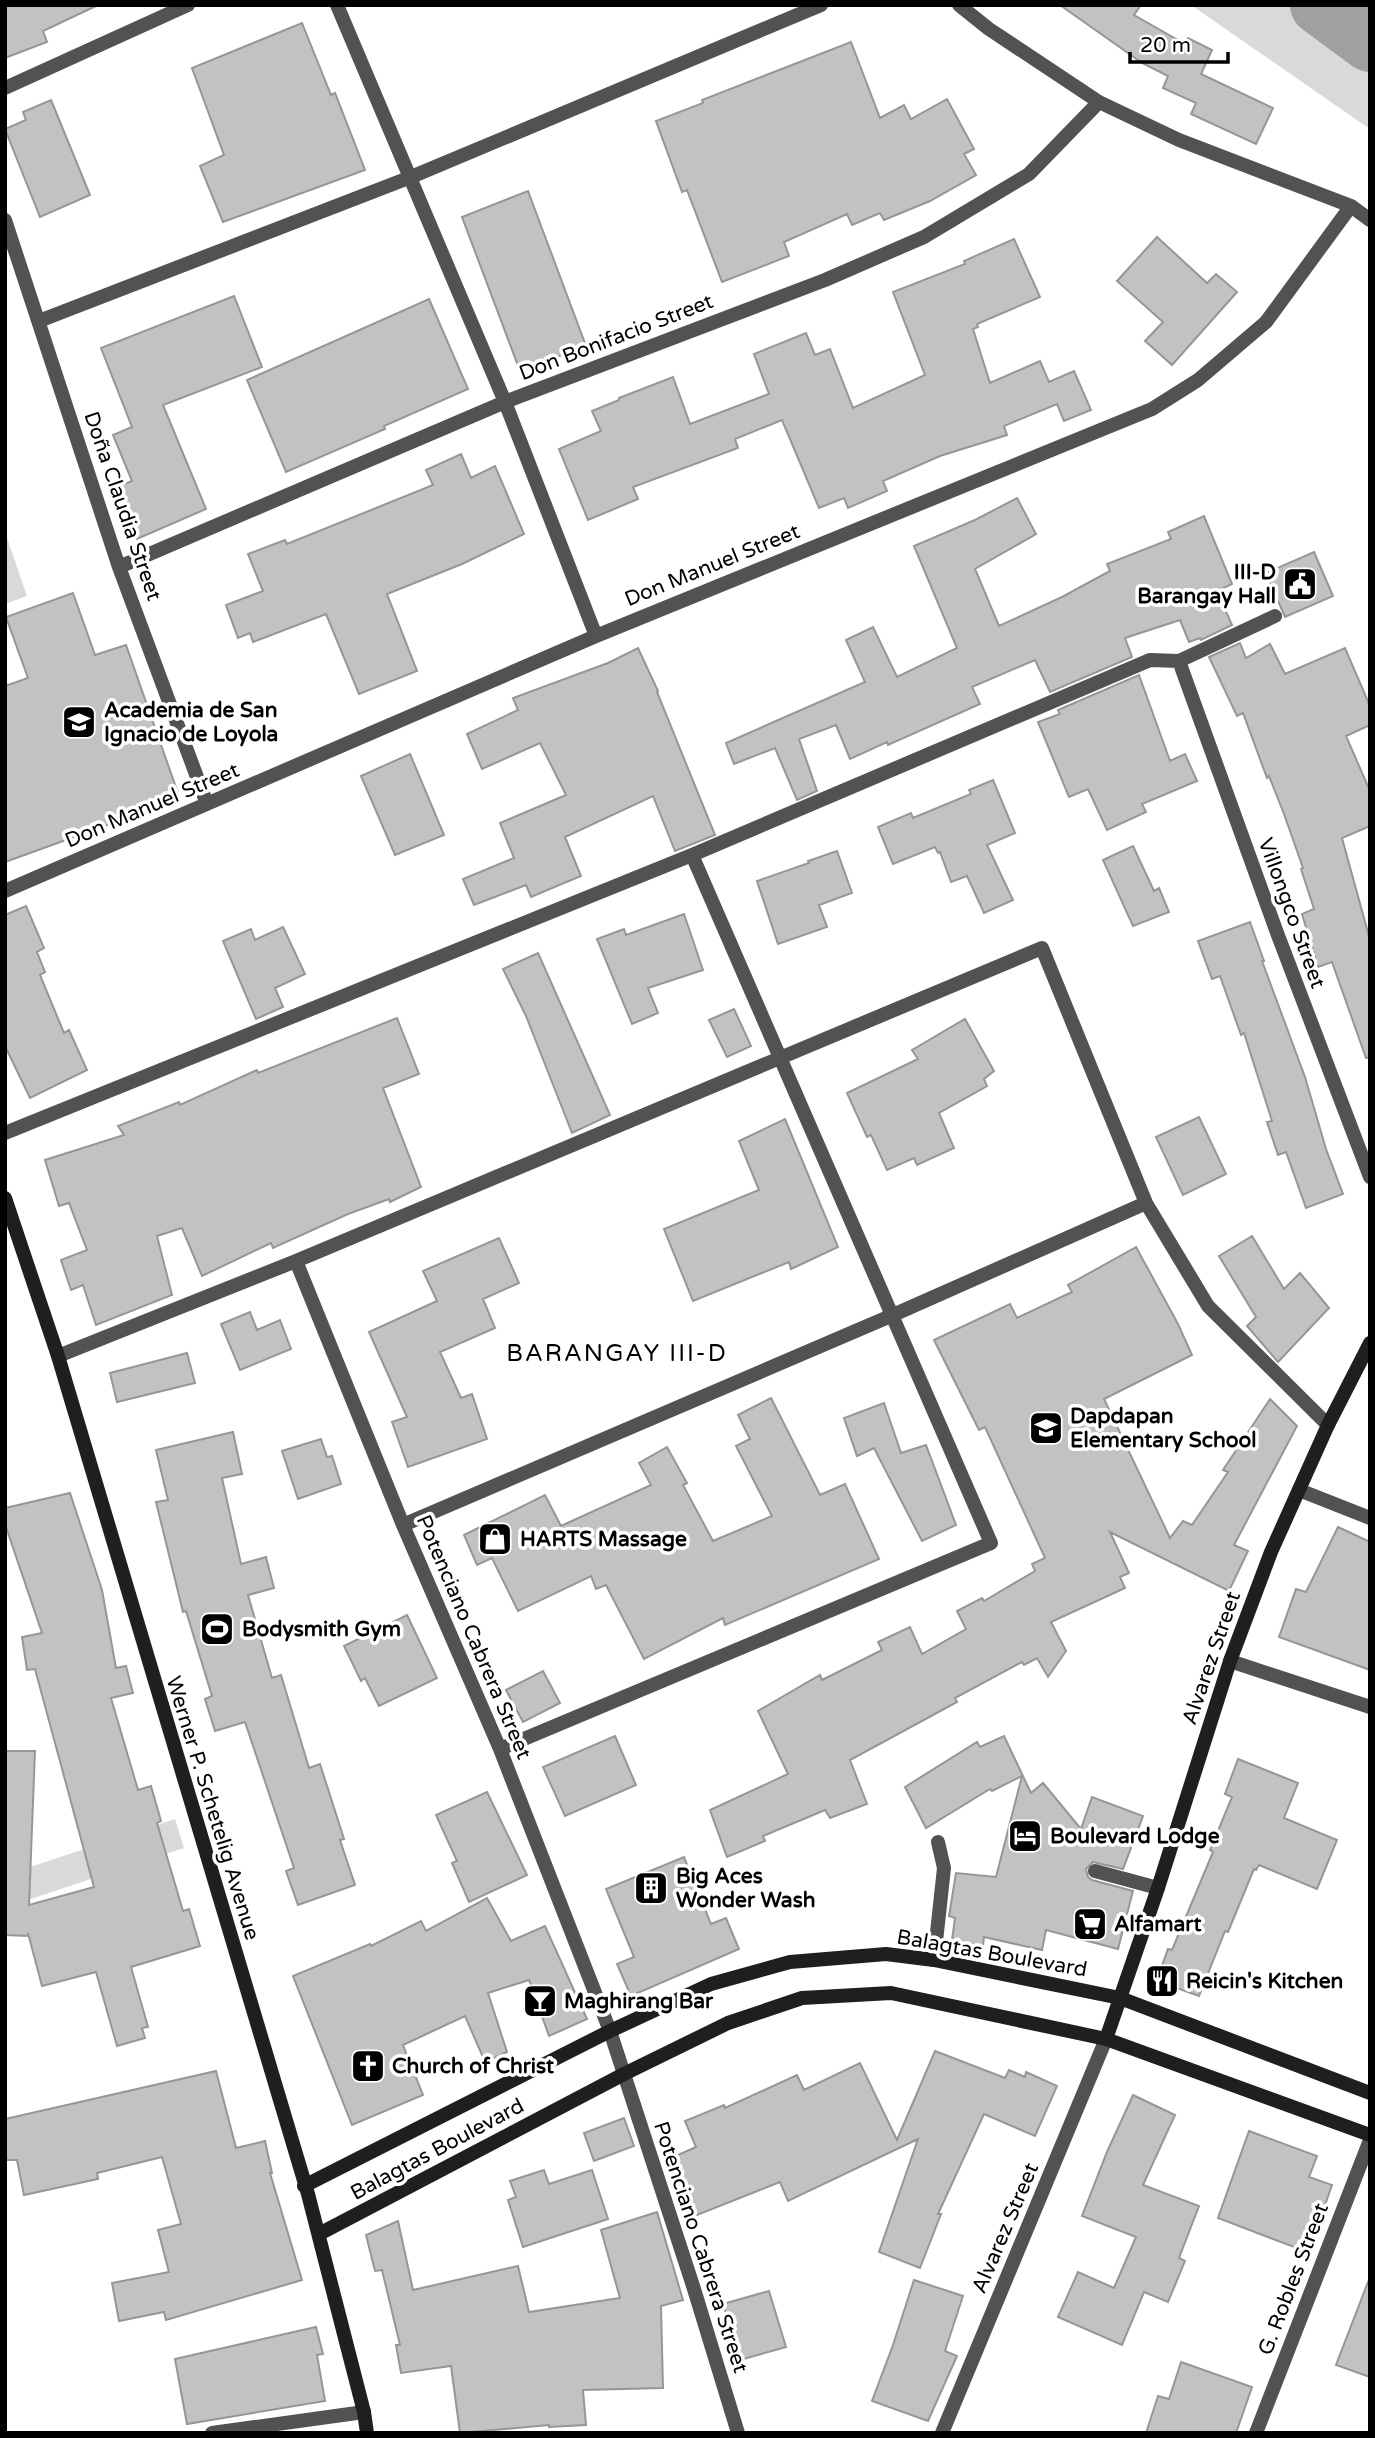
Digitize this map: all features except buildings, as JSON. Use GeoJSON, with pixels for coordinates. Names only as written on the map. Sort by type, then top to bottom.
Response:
{"type":"FeatureCollection","features":[{"type":"Feature","properties":{"kind":"main road","name":"Werner P. Schetelig Avenue"},"geometry":{"type":"LineString","coordinates":[[5,1198],[58,1356],[319,2234],[367,2433]]}},
{"type":"Feature","properties":{"kind":"main road","name":"Alvarez Street"},"geometry":{"type":"LineString","coordinates":[[1106,2039],[1158,1888],[1230,1661],[1271,1552],[1328,1425],[1370,1343]]}},
{"type":"Feature","properties":{"kind":"main road","name":"Balagtas Boulevard"},"geometry":{"type":"LineString","coordinates":[[304,2186],[610,2031],[711,1983],[790,1962],[886,1954],[934,1960],[1120,1998],[1370,2093]]}},
{"type":"Feature","properties":{"kind":"main road","name":"Balagtas Boulevard"},"geometry":{"type":"LineString","coordinates":[[319,2234],[624,2074],[728,2023],[802,1998],[891,1993],[1106,2039],[1370,2138]]}},
{"type":"Feature","properties":{"kind":"street"},"geometry":{"type":"LineString","coordinates":[[5,89],[188,5]]}},
{"type":"Feature","properties":{"kind":"street"},"geometry":{"type":"LineString","coordinates":[[337,5],[505,402],[596,636]]}},
{"type":"Feature","properties":{"kind":"street"},"geometry":{"type":"LineString","coordinates":[[39,321],[411,177],[821,5]]}},
{"type":"Feature","properties":{"kind":"street"},"geometry":{"type":"LineString","coordinates":[[959,5],[989,29],[1099,102],[1178,140],[1351,206],[1370,220]]}},
{"type":"Feature","properties":{"kind":"street","name":"Don Bonifacio Street"},"geometry":{"type":"LineString","coordinates":[[119,567],[505,402],[825,280],[924,237],[1029,174],[1099,102]]}},
{"type":"Feature","properties":{"kind":"street","name":"Don Manuel Street"},"geometry":{"type":"LineString","coordinates":[[5,891],[596,636],[1152,409],[1198,380],[1266,322],[1351,206]]}},
{"type":"Feature","properties":{"kind":"street","name":"Doña Claudia Street"},"geometry":{"type":"LineString","coordinates":[[5,220],[119,567],[206,804]]}},
{"type":"Feature","properties":{"kind":"street"},"geometry":{"type":"LineString","coordinates":[[5,1133],[692,855],[1150,660],[1179,661],[1275,616]]}},
{"type":"Feature","properties":{"kind":"street","name":"Villongco Street"},"geometry":{"type":"LineString","coordinates":[[1179,661],[1276,930],[1370,1177]]}},
{"type":"Feature","properties":{"kind":"street"},"geometry":{"type":"LineString","coordinates":[[500,1749],[991,1544],[692,855]]}},
{"type":"Feature","properties":{"kind":"street"},"geometry":{"type":"LineString","coordinates":[[58,1356],[296,1261],[1042,948],[1146,1203],[1208,1306],[1328,1425]]}},
{"type":"Feature","properties":{"kind":"street"},"geometry":{"type":"LineString","coordinates":[[403,1525],[893,1315],[1146,1203]]}},
{"type":"Feature","properties":{"kind":"street","name":"Potenciano Cabrera Street"},"geometry":{"type":"LineString","coordinates":[[296,1261],[403,1525],[500,1749],[610,2031],[738,2433]]}},
{"type":"Feature","properties":{"kind":"street"},"geometry":{"type":"LineString","coordinates":[[1299,1490],[1370,1518]]}},
{"type":"Feature","properties":{"kind":"street"},"geometry":{"type":"LineString","coordinates":[[1230,1661],[1370,1707]]}},
{"type":"Feature","properties":{"kind":"street"},"geometry":{"type":"LineString","coordinates":[[934,1960],[944,1867],[938,1842]]}},
{"type":"Feature","properties":{"kind":"street"},"geometry":{"type":"LineString","coordinates":[[1095,1871],[1158,1888]]}},
{"type":"Feature","properties":{"kind":"street","name":"Alvarez Street"},"geometry":{"type":"LineString","coordinates":[[942,2433],[1106,2039]]}},
{"type":"Feature","properties":{"kind":"street","name":"G. Robles Street"},"geometry":{"type":"LineString","coordinates":[[1256,2433],[1370,2138]]}},
{"type":"Feature","properties":{"kind":"street"},"geometry":{"type":"LineString","coordinates":[[212,2433],[364,2412]]}},
{"type":"Feature","properties":{"kind":"shaded area"},"geometry":{"type":"Polygon","coordinates":[[[1191,5],[1370,5],[1370,128],[1367,127],[1191,5]]]}},
{"type":"Feature","properties":{"kind":"shaded area"},"geometry":{"type":"Polygon","coordinates":[[[5,532],[27,596],[5,604],[5,532]]]}},
{"type":"Feature","properties":{"kind":"shaded area"},"geometry":{"type":"Polygon","coordinates":[[[175,1819],[184,1848],[16,1904],[18,1871],[175,1819]]]}},
{"type":"Feature","properties":{"kind":"waterway"},"geometry":{"type":"LineString","coordinates":[[1320,5],[1370,42]]}},
{"type":"Feature","properties":{"kind":"place","name":"III-D Barangay Hall"},"geometry":{"type":"Point","coordinates":[1300,584]}},
{"type":"Feature","properties":{"kind":"place","name":"Academia de San Ignacio de Loyola"},"geometry":{"type":"Point","coordinates":[79,722]}},
{"type":"Feature","properties":{"kind":"place","name":"Dapdapan Elementary School"},"geometry":{"type":"Point","coordinates":[1046,1428]}},
{"type":"Feature","properties":{"kind":"place","name":"HARTS Massage"},"geometry":{"type":"Point","coordinates":[495,1539]}},
{"type":"Feature","properties":{"kind":"place","name":"Bodysmith Gym"},"geometry":{"type":"Point","coordinates":[217,1629]}},
{"type":"Feature","properties":{"kind":"place","name":"Boulevard Lodge"},"geometry":{"type":"Point","coordinates":[1025,1836]}},
{"type":"Feature","properties":{"kind":"place","name":"Big Aces Wonder Wash"},"geometry":{"type":"Point","coordinates":[651,1888]}},
{"type":"Feature","properties":{"kind":"place","name":"Alfamart"},"geometry":{"type":"Point","coordinates":[1090,1924]}},
{"type":"Feature","properties":{"kind":"place","name":"Reicin's Kitchen"},"geometry":{"type":"Point","coordinates":[1162,1981]}},
{"type":"Feature","properties":{"kind":"place","name":"Maghirang Bar"},"geometry":{"type":"Point","coordinates":[540,2001]}},
{"type":"Feature","properties":{"kind":"place","name":"Church of Christ"},"geometry":{"type":"Point","coordinates":[368,2066]}},
{"type":"Feature","properties":{"kind":"district","name":"BARANGAY III-D"},"geometry":{"type":"Point","coordinates":[617,1353]}}]}
